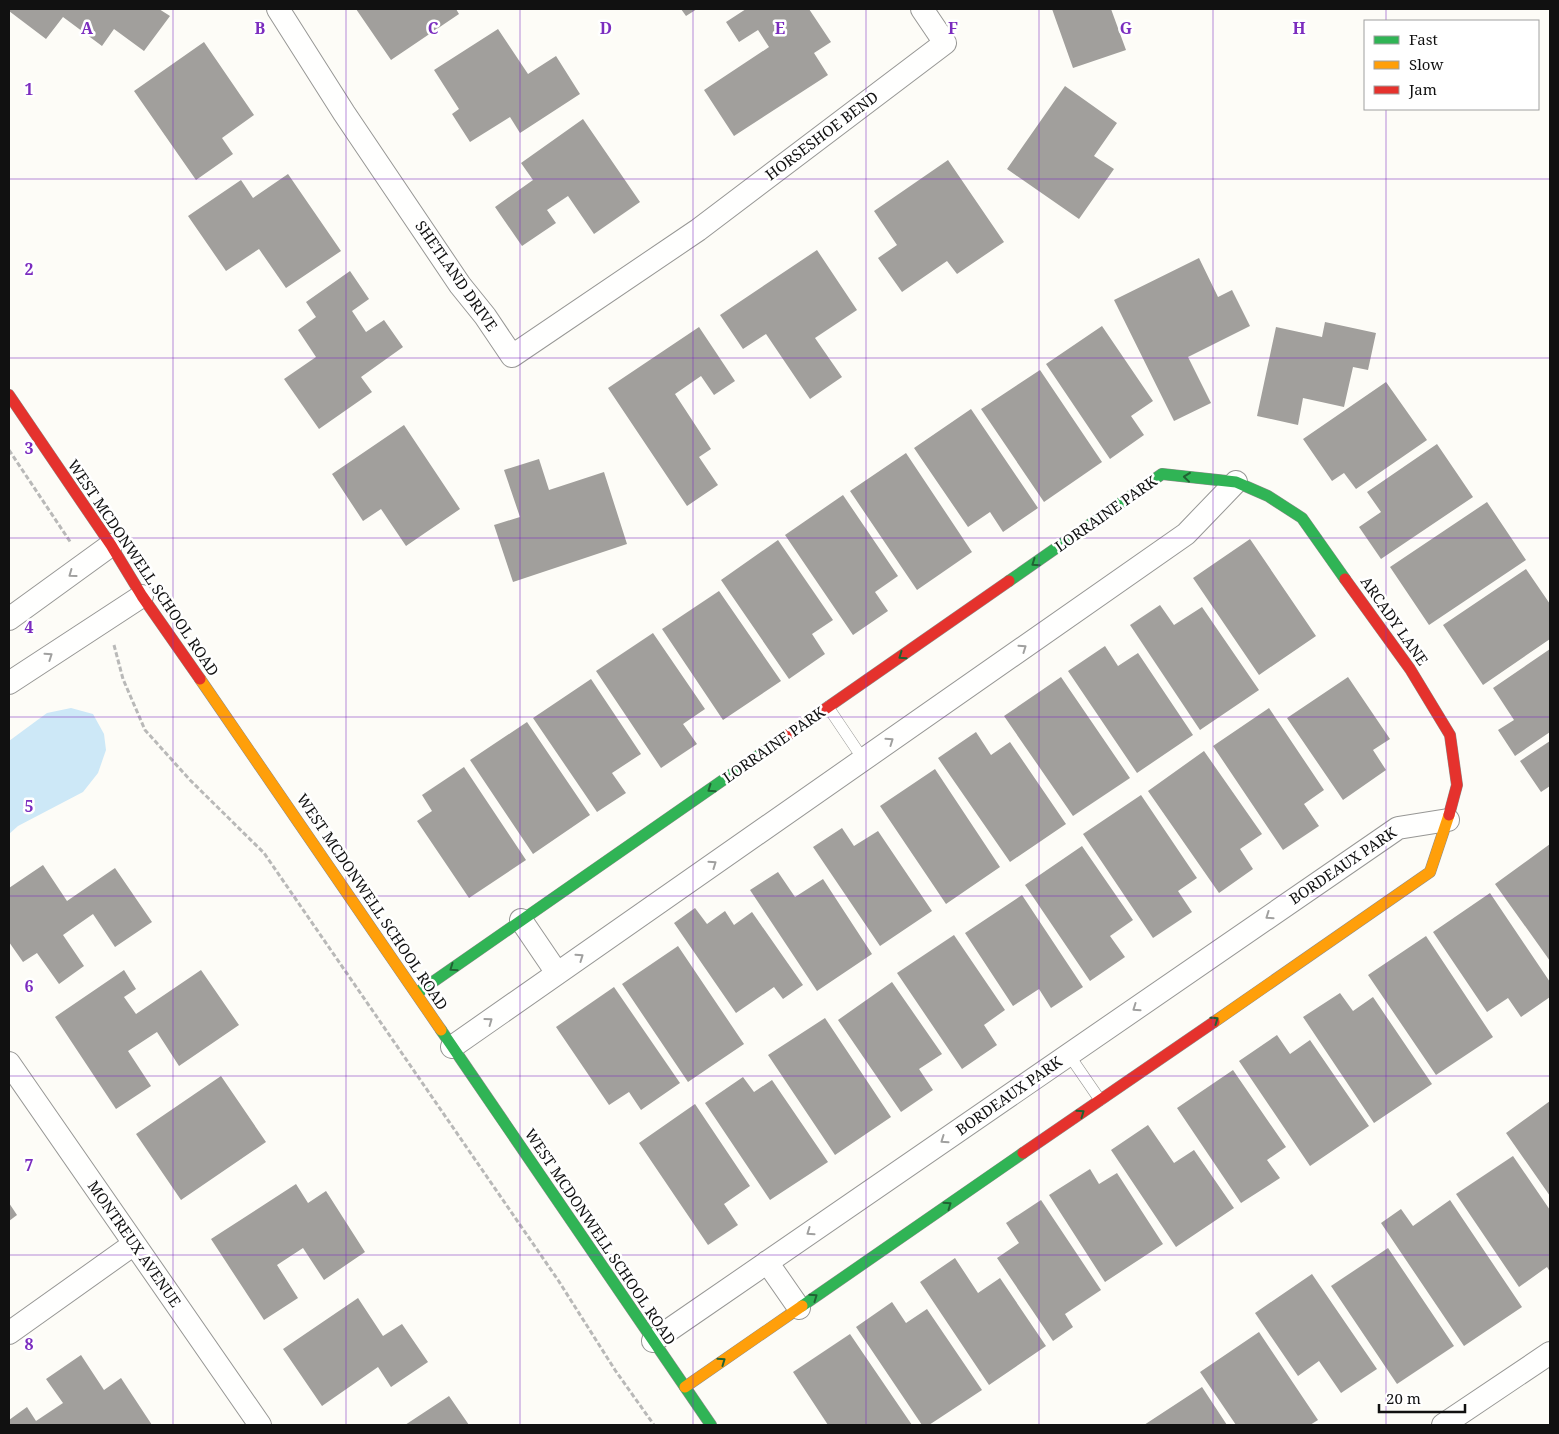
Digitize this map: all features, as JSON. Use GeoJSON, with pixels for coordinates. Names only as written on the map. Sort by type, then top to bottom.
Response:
{"type":"FeatureCollection","features":[{"type":"Feature","properties":{"kind":"street","name":"SHETLAND DRIVE"},"geometry":{"type":"LineString","coordinates":[[278,9],[344,113],[460,285],[485,316],[512,356],[698,230]]}},
{"type":"Feature","properties":{"kind":"street","name":"HORSESHOE BEND"},"geometry":{"type":"LineString","coordinates":[[698,230],[945,43],[922,9]]}},
{"type":"Feature","properties":{"kind":"street","name":"WEST MCDONWELL SCHOOL ROAD"},"geometry":{"type":"LineString","coordinates":[[9,395],[111,545],[142,596],[417,993],[711,1425]]}},
{"type":"Feature","properties":{"kind":"street","name":"LORRAINE PARK"},"geometry":{"type":"LineString","coordinates":[[417,993],[1162,474],[1236,482]]}},
{"type":"Feature","properties":{"kind":"street"},"geometry":{"type":"LineString","coordinates":[[452,1047],[1186,534],[1236,482]]}},
{"type":"Feature","properties":{"kind":"street","name":"ARCADY LANE"},"geometry":{"type":"LineString","coordinates":[[1236,482],[1268,496],[1302,518],[1410,669],[1450,735],[1457,785],[1448,820]]}},
{"type":"Feature","properties":{"kind":"street"},"geometry":{"type":"LineString","coordinates":[[9,619],[111,545]]}},
{"type":"Feature","properties":{"kind":"street"},"geometry":{"type":"LineString","coordinates":[[9,683],[142,596]]}},
{"type":"Feature","properties":{"kind":"street"},"geometry":{"type":"LineString","coordinates":[[685,1388],[1430,872],[1448,820]]}},
{"type":"Feature","properties":{"kind":"street","name":"BORDEAUX PARK"},"geometry":{"type":"LineString","coordinates":[[653,1341],[1398,828],[1448,820]]}},
{"type":"Feature","properties":{"kind":"street"},"geometry":{"type":"LineString","coordinates":[[521,920],[557,973]]}},
{"type":"Feature","properties":{"kind":"street","name":"MONTREUX AVENUE"},"geometry":{"type":"LineString","coordinates":[[9,1063],[260,1425]]}},
{"type":"Feature","properties":{"kind":"street"},"geometry":{"type":"LineString","coordinates":[[9,1334],[134,1244]]}},
{"type":"Feature","properties":{"kind":"street"},"geometry":{"type":"LineString","coordinates":[[767,1262],[799,1308]]}},
{"type":"Feature","properties":{"kind":"street"},"geometry":{"type":"LineString","coordinates":[[1443,1425],[1550,1353]]}},
{"type":"Feature","properties":{"kind":"lane"},"geometry":{"type":"LineString","coordinates":[[828,707],[863,759]]}},
{"type":"Feature","properties":{"kind":"lane"},"geometry":{"type":"LineString","coordinates":[[1069,1054],[1100,1100]]}},
{"type":"Feature","properties":{"kind":"path"},"geometry":{"type":"LineString","coordinates":[[9,450],[74,547]]}},
{"type":"Feature","properties":{"kind":"path"},"geometry":{"type":"LineString","coordinates":[[112,636],[123,679],[145,730],[190,780],[264,853],[654,1425]]}},
{"type":"Feature","properties":{"kind":"water"},"geometry":{"type":"Polygon","coordinates":[[[71,708],[93,714],[104,734],[106,750],[98,773],[83,792],[18,826],[9,834],[9,741],[47,713],[71,708]]]}},
{"type":"Feature","properties":{"kind":"building"},"geometry":{"type":"Polygon","coordinates":[[[9,9],[159,9],[170,16],[144,51],[114,29],[102,46],[63,17],[46,39],[9,11],[9,9]]]}},
{"type":"Feature","properties":{"kind":"building"},"geometry":{"type":"Polygon","coordinates":[[[356,9],[456,9],[459,14],[391,60],[356,9]]]}},
{"type":"Feature","properties":{"kind":"building"},"geometry":{"type":"Polygon","coordinates":[[[681,9],[697,9],[686,16],[681,9]]]}},
{"type":"Feature","properties":{"kind":"building"},"geometry":{"type":"Polygon","coordinates":[[[746,9],[809,9],[831,42],[814,53],[828,75],[734,136],[704,90],[769,47],[758,30],[739,42],[726,22],[746,9]]]}},
{"type":"Feature","properties":{"kind":"building"},"geometry":{"type":"Polygon","coordinates":[[[1052,9],[1111,9],[1126,50],[1073,68],[1052,9]]]}},
{"type":"Feature","properties":{"kind":"building"},"geometry":{"type":"Polygon","coordinates":[[[498,29],[528,74],[556,56],[580,94],[520,133],[510,117],[470,142],[452,114],[459,109],[434,70],[498,29]]]}},
{"type":"Feature","properties":{"kind":"building"},"geometry":{"type":"Polygon","coordinates":[[[204,42],[254,115],[222,138],[233,154],[196,180],[134,91],[204,42]]]}},
{"type":"Feature","properties":{"kind":"building"},"geometry":{"type":"Polygon","coordinates":[[[1065,86],[1117,123],[1094,156],[1114,169],[1079,219],[1007,169],[1065,86]]]}},
{"type":"Feature","properties":{"kind":"building"},"geometry":{"type":"Polygon","coordinates":[[[583,119],[640,202],[594,234],[568,196],[547,210],[556,223],[522,246],[495,207],[533,180],[521,163],[583,119]]]}},
{"type":"Feature","properties":{"kind":"building"},"geometry":{"type":"Polygon","coordinates":[[[948,160],[1004,242],[957,274],[947,261],[902,292],[878,258],[897,245],[874,211],[948,160]]]}},
{"type":"Feature","properties":{"kind":"building"},"geometry":{"type":"Polygon","coordinates":[[[288,174],[341,251],[286,288],[259,249],[226,271],[188,216],[241,180],[253,198],[288,174]]]}},
{"type":"Feature","properties":{"kind":"building"},"geometry":{"type":"Polygon","coordinates":[[[817,250],[857,310],[815,338],[842,377],[810,399],[766,334],[743,349],[720,315],[817,250]]]}},
{"type":"Feature","properties":{"kind":"building"},"geometry":{"type":"Polygon","coordinates":[[[1199,258],[1218,297],[1232,290],[1250,326],[1188,357],[1211,403],[1174,421],[1114,300],[1199,258]]]}},
{"type":"Feature","properties":{"kind":"building"},"geometry":{"type":"Polygon","coordinates":[[[350,271],[369,299],[352,311],[366,332],[384,320],[403,347],[361,377],[372,392],[319,429],[284,379],[316,357],[298,330],[316,317],[306,302],[350,271]]]}},
{"type":"Feature","properties":{"kind":"building"},"geometry":{"type":"Polygon","coordinates":[[[1325,322],[1376,333],[1368,370],[1353,367],[1344,407],[1303,398],[1298,425],[1257,416],[1276,327],[1322,337],[1325,322]]]}},
{"type":"Feature","properties":{"kind":"building"},"geometry":{"type":"Polygon","coordinates":[[[1102,326],[1153,401],[1131,416],[1144,435],[1110,459],[1046,364],[1102,326]]]}},
{"type":"Feature","properties":{"kind":"building"},"geometry":{"type":"Polygon","coordinates":[[[699,327],[735,381],[714,395],[701,376],[675,394],[711,449],[699,457],[718,485],[687,506],[608,388],[699,327]]]}},
{"type":"Feature","properties":{"kind":"building"},"geometry":{"type":"Polygon","coordinates":[[[1040,370],[1102,462],[1044,502],[981,409],[1040,370]]]}},
{"type":"Feature","properties":{"kind":"building"},"geometry":{"type":"Polygon","coordinates":[[[1386,382],[1427,440],[1356,489],[1344,473],[1332,481],[1303,439],[1386,382]]]}},
{"type":"Feature","properties":{"kind":"building"},"geometry":{"type":"Polygon","coordinates":[[[971,409],[1038,508],[1003,532],[990,512],[968,527],[914,448],[971,409]]]}},
{"type":"Feature","properties":{"kind":"building"},"geometry":{"type":"Polygon","coordinates":[[[404,425],[460,509],[406,546],[381,509],[363,521],[332,474],[404,425]]]}},
{"type":"Feature","properties":{"kind":"building"},"geometry":{"type":"Polygon","coordinates":[[[1437,444],[1473,497],[1381,559],[1359,527],[1381,512],[1367,492],[1437,444]]]}},
{"type":"Feature","properties":{"kind":"building"},"geometry":{"type":"Polygon","coordinates":[[[906,453],[972,552],[917,590],[850,491],[906,453]]]}},
{"type":"Feature","properties":{"kind":"building"},"geometry":{"type":"Polygon","coordinates":[[[539,459],[549,490],[604,472],[627,544],[513,582],[494,525],[520,517],[504,470],[539,459]]]}},
{"type":"Feature","properties":{"kind":"building"},"geometry":{"type":"Polygon","coordinates":[[[843,495],[898,576],[875,592],[888,611],[853,635],[785,535],[843,495]]]}},
{"type":"Feature","properties":{"kind":"building"},"geometry":{"type":"Polygon","coordinates":[[[1487,502],[1526,560],[1429,625],[1390,567],[1487,502]]]}},
{"type":"Feature","properties":{"kind":"building"},"geometry":{"type":"Polygon","coordinates":[[[1250,539],[1316,636],[1259,675],[1193,578],[1250,539]]]}},
{"type":"Feature","properties":{"kind":"building"},"geometry":{"type":"Polygon","coordinates":[[[778,540],[833,620],[812,634],[825,654],[789,679],[721,580],[778,540]]]}},
{"type":"Feature","properties":{"kind":"building"},"geometry":{"type":"Polygon","coordinates":[[[1526,569],[1550,604],[1550,639],[1483,685],[1443,625],[1526,569]]]}},
{"type":"Feature","properties":{"kind":"building"},"geometry":{"type":"Polygon","coordinates":[[[719,591],[781,681],[723,720],[662,629],[719,591]]]}},
{"type":"Feature","properties":{"kind":"building"},"geometry":{"type":"Polygon","coordinates":[[[1160,605],[1174,625],[1202,607],[1259,690],[1200,730],[1130,625],[1160,605]]]}},
{"type":"Feature","properties":{"kind":"building"},"geometry":{"type":"Polygon","coordinates":[[[653,633],[705,709],[683,724],[697,744],[661,768],[596,671],[653,633]]]}},
{"type":"Feature","properties":{"kind":"building"},"geometry":{"type":"Polygon","coordinates":[[[1105,646],[1118,666],[1138,653],[1193,735],[1137,773],[1068,671],[1105,646]]]}},
{"type":"Feature","properties":{"kind":"building"},"geometry":{"type":"Polygon","coordinates":[[[1550,649],[1550,732],[1515,756],[1498,730],[1514,720],[1493,688],[1550,649]]]}},
{"type":"Feature","properties":{"kind":"building"},"geometry":{"type":"Polygon","coordinates":[[[1061,677],[1130,778],[1073,816],[1004,716],[1061,677]]]}},
{"type":"Feature","properties":{"kind":"building"},"geometry":{"type":"Polygon","coordinates":[[[1348,677],[1390,739],[1373,750],[1386,770],[1343,800],[1287,718],[1348,677]]]}},
{"type":"Feature","properties":{"kind":"building"},"geometry":{"type":"Polygon","coordinates":[[[591,679],[641,754],[612,773],[626,793],[597,812],[533,718],[591,679]]]}},
{"type":"Feature","properties":{"kind":"building"},"geometry":{"type":"Polygon","coordinates":[[[1269,708],[1324,790],[1304,804],[1319,826],[1283,850],[1213,746],[1269,708]]]}},
{"type":"Feature","properties":{"kind":"building"},"geometry":{"type":"Polygon","coordinates":[[[527,722],[590,815],[533,854],[470,760],[527,722]]]}},
{"type":"Feature","properties":{"kind":"building"},"geometry":{"type":"Polygon","coordinates":[[[976,732],[991,755],[1010,742],[1066,824],[1010,862],[938,758],[976,732]]]}},
{"type":"Feature","properties":{"kind":"building"},"geometry":{"type":"Polygon","coordinates":[[[1550,741],[1550,786],[1541,792],[1520,761],[1550,741]]]}},
{"type":"Feature","properties":{"kind":"building"},"geometry":{"type":"Polygon","coordinates":[[[1204,751],[1262,834],[1240,849],[1253,869],[1219,893],[1148,791],[1204,751]]]}},
{"type":"Feature","properties":{"kind":"building"},"geometry":{"type":"Polygon","coordinates":[[[464,767],[526,860],[469,898],[417,821],[432,811],[422,795],[464,767]]]}},
{"type":"Feature","properties":{"kind":"building"},"geometry":{"type":"Polygon","coordinates":[[[935,769],[1000,867],[946,904],[880,806],[935,769]]]}},
{"type":"Feature","properties":{"kind":"building"},"geometry":{"type":"Polygon","coordinates":[[[1141,795],[1197,878],[1178,891],[1192,912],[1153,938],[1083,834],[1141,795]]]}},
{"type":"Feature","properties":{"kind":"building"},"geometry":{"type":"Polygon","coordinates":[[[842,828],[854,846],[878,831],[932,911],[880,946],[813,847],[842,828]]]}},
{"type":"Feature","properties":{"kind":"building"},"geometry":{"type":"Polygon","coordinates":[[[1550,844],[1550,961],[1495,884],[1550,844]]]}},
{"type":"Feature","properties":{"kind":"building"},"geometry":{"type":"Polygon","coordinates":[[[1082,846],[1133,920],[1110,936],[1125,957],[1090,981],[1025,885],[1082,846]]]}},
{"type":"Feature","properties":{"kind":"building"},"geometry":{"type":"Polygon","coordinates":[[[43,865],[67,901],[115,868],[152,922],[115,947],[93,914],[63,935],[84,966],[59,984],[37,953],[23,962],[9,942],[9,888],[43,865]]]}},
{"type":"Feature","properties":{"kind":"building"},"geometry":{"type":"Polygon","coordinates":[[[778,872],[795,897],[823,879],[872,954],[817,991],[750,890],[778,872]]]}},
{"type":"Feature","properties":{"kind":"building"},"geometry":{"type":"Polygon","coordinates":[[[1490,893],[1550,982],[1550,997],[1521,1017],[1508,998],[1487,1012],[1433,932],[1490,893]]]}},
{"type":"Feature","properties":{"kind":"building"},"geometry":{"type":"Polygon","coordinates":[[[1022,895],[1083,987],[1051,1008],[1039,989],[1013,1006],[965,933],[1022,895]]]}},
{"type":"Feature","properties":{"kind":"building"},"geometry":{"type":"Polygon","coordinates":[[[695,908],[707,924],[725,911],[734,925],[752,912],[803,985],[783,999],[774,987],[736,1013],[674,923],[695,908]]]}},
{"type":"Feature","properties":{"kind":"building"},"geometry":{"type":"Polygon","coordinates":[[[954,935],[1005,1010],[984,1025],[997,1045],[962,1069],[897,973],[954,935]]]}},
{"type":"Feature","properties":{"kind":"building"},"geometry":{"type":"Polygon","coordinates":[[[1426,936],[1493,1037],[1436,1075],[1368,975],[1426,936]]]}},
{"type":"Feature","properties":{"kind":"building"},"geometry":{"type":"Polygon","coordinates":[[[678,946],[744,1044],[688,1082],[622,984],[678,946]]]}},
{"type":"Feature","properties":{"kind":"building"},"geometry":{"type":"Polygon","coordinates":[[[124,970],[136,989],[124,997],[136,1014],[201,970],[239,1025],[179,1066],[157,1032],[128,1051],[151,1086],[116,1109],[55,1017],[124,970]]]}},
{"type":"Feature","properties":{"kind":"building"},"geometry":{"type":"Polygon","coordinates":[[[892,982],[942,1054],[919,1069],[933,1090],[901,1112],[838,1020],[892,982]]]}},
{"type":"Feature","properties":{"kind":"building"},"geometry":{"type":"Polygon","coordinates":[[[614,987],[680,1083],[641,1110],[629,1092],[609,1105],[556,1027],[614,987]]]}},
{"type":"Feature","properties":{"kind":"building"},"geometry":{"type":"Polygon","coordinates":[[[1340,993],[1353,1011],[1373,997],[1432,1084],[1374,1123],[1303,1017],[1340,993]]]}},
{"type":"Feature","properties":{"kind":"building"},"geometry":{"type":"Polygon","coordinates":[[[825,1018],[891,1117],[835,1155],[768,1055],[825,1018]]]}},
{"type":"Feature","properties":{"kind":"building"},"geometry":{"type":"Polygon","coordinates":[[[1277,1035],[1290,1054],[1310,1040],[1369,1126],[1310,1166],[1239,1061],[1277,1035]]]}},
{"type":"Feature","properties":{"kind":"building"},"geometry":{"type":"Polygon","coordinates":[[[1233,1070],[1286,1147],[1267,1160],[1280,1178],[1241,1203],[1177,1108],[1233,1070]]]}},
{"type":"Feature","properties":{"kind":"building"},"geometry":{"type":"Polygon","coordinates":[[[221,1076],[266,1142],[181,1200],[136,1134],[221,1076]]]}},
{"type":"Feature","properties":{"kind":"building"},"geometry":{"type":"Polygon","coordinates":[[[743,1077],[754,1092],[772,1080],[828,1162],[770,1200],[705,1103],[743,1077]]]}},
{"type":"Feature","properties":{"kind":"building"},"geometry":{"type":"Polygon","coordinates":[[[1550,1101],[1550,1196],[1506,1133],[1550,1101]]]}},
{"type":"Feature","properties":{"kind":"building"},"geometry":{"type":"Polygon","coordinates":[[[695,1104],[750,1186],[724,1204],[738,1225],[708,1245],[639,1143],[695,1104]]]}},
{"type":"Feature","properties":{"kind":"building"},"geometry":{"type":"Polygon","coordinates":[[[1148,1125],[1174,1163],[1194,1150],[1234,1208],[1176,1247],[1111,1150],[1148,1125]]]}},
{"type":"Feature","properties":{"kind":"building"},"geometry":{"type":"Polygon","coordinates":[[[1513,1156],[1550,1210],[1550,1272],[1547,1267],[1519,1287],[1456,1194],[1513,1156]]]}},
{"type":"Feature","properties":{"kind":"building"},"geometry":{"type":"Polygon","coordinates":[[[1090,1169],[1099,1184],[1117,1173],[1163,1244],[1105,1282],[1049,1195],[1090,1169]]]}},
{"type":"Feature","properties":{"kind":"building"},"geometry":{"type":"Polygon","coordinates":[[[296,1184],[308,1203],[326,1191],[365,1252],[324,1280],[303,1248],[277,1265],[298,1298],[264,1320],[211,1239],[296,1184]]]}},
{"type":"Feature","properties":{"kind":"building"},"geometry":{"type":"Polygon","coordinates":[[[1041,1200],[1101,1290],[1065,1314],[1073,1327],[1053,1341],[997,1258],[1019,1243],[1006,1223],[1041,1200]]]}},
{"type":"Feature","properties":{"kind":"building"},"geometry":{"type":"Polygon","coordinates":[[[1450,1200],[1522,1307],[1464,1346],[1381,1223],[1401,1209],[1413,1226],[1450,1200]]]}},
{"type":"Feature","properties":{"kind":"building"},"geometry":{"type":"Polygon","coordinates":[[[9,1203],[17,1215],[9,1221],[9,1203]]]}},
{"type":"Feature","properties":{"kind":"building"},"geometry":{"type":"Polygon","coordinates":[[[1388,1248],[1454,1346],[1397,1384],[1331,1286],[1388,1248]]]}},
{"type":"Feature","properties":{"kind":"building"},"geometry":{"type":"Polygon","coordinates":[[[955,1258],[978,1293],[1000,1278],[1046,1346],[989,1385],[920,1282],[955,1258]]]}},
{"type":"Feature","properties":{"kind":"building"},"geometry":{"type":"Polygon","coordinates":[[[1312,1274],[1377,1369],[1341,1393],[1319,1361],[1298,1376],[1255,1313],[1312,1274]]]}},
{"type":"Feature","properties":{"kind":"building"},"geometry":{"type":"Polygon","coordinates":[[[358,1298],[383,1336],[402,1324],[428,1362],[391,1387],[378,1367],[322,1406],[283,1349],[358,1298]]]}},
{"type":"Feature","properties":{"kind":"building"},"geometry":{"type":"Polygon","coordinates":[[[892,1302],[906,1323],[927,1309],[982,1390],[929,1425],[922,1425],[856,1327],[892,1302]]]}},
{"type":"Feature","properties":{"kind":"building"},"geometry":{"type":"Polygon","coordinates":[[[1259,1332],[1318,1420],[1310,1425],[1236,1425],[1200,1372],[1259,1332]]]}},
{"type":"Feature","properties":{"kind":"building"},"geometry":{"type":"Polygon","coordinates":[[[850,1334],[912,1425],[828,1425],[793,1372],[850,1334]]]}},
{"type":"Feature","properties":{"kind":"building"},"geometry":{"type":"Polygon","coordinates":[[[81,1355],[104,1390],[121,1378],[152,1425],[9,1425],[9,1420],[27,1407],[36,1421],[63,1403],[46,1379],[81,1355]]]}},
{"type":"Feature","properties":{"kind":"building"},"geometry":{"type":"Polygon","coordinates":[[[1202,1387],[1227,1425],[1144,1425],[1202,1387]]]}},
{"type":"Feature","properties":{"kind":"building"},"geometry":{"type":"Polygon","coordinates":[[[449,1396],[469,1425],[405,1425],[449,1396]]]}},
{"type":"Feature","properties":{"kind":"traffic: fast"},"geometry":{"type":"LineString","coordinates":[[1009,581],[1162,474],[1236,482],[1268,496],[1302,518],[1345,579]]}},
{"type":"Feature","properties":{"kind":"traffic: fast"},"geometry":{"type":"LineString","coordinates":[[417,993],[772,746]]}},
{"type":"Feature","properties":{"kind":"traffic: fast"},"geometry":{"type":"LineString","coordinates":[[441,1030],[711,1425]]}},
{"type":"Feature","properties":{"kind":"traffic: fast"},"geometry":{"type":"LineString","coordinates":[[802,1306],[1023,1153]]}},
{"type":"Feature","properties":{"kind":"traffic: slow"},"geometry":{"type":"LineString","coordinates":[[200,679],[441,1030]]}},
{"type":"Feature","properties":{"kind":"traffic: slow"},"geometry":{"type":"LineString","coordinates":[[1214,1022],[1430,872],[1449,815]]}},
{"type":"Feature","properties":{"kind":"traffic: slow"},"geometry":{"type":"LineString","coordinates":[[685,1387],[802,1306]]}},
{"type":"Feature","properties":{"kind":"traffic: jam"},"geometry":{"type":"LineString","coordinates":[[9,395],[111,545],[142,596],[200,679]]}},
{"type":"Feature","properties":{"kind":"traffic: jam"},"geometry":{"type":"LineString","coordinates":[[1345,579],[1410,669],[1450,735],[1457,785],[1449,815]]}},
{"type":"Feature","properties":{"kind":"traffic: jam"},"geometry":{"type":"LineString","coordinates":[[772,746],[1009,581]]}},
{"type":"Feature","properties":{"kind":"traffic: jam"},"geometry":{"type":"LineString","coordinates":[[1023,1153],[1214,1022]]}}]}
